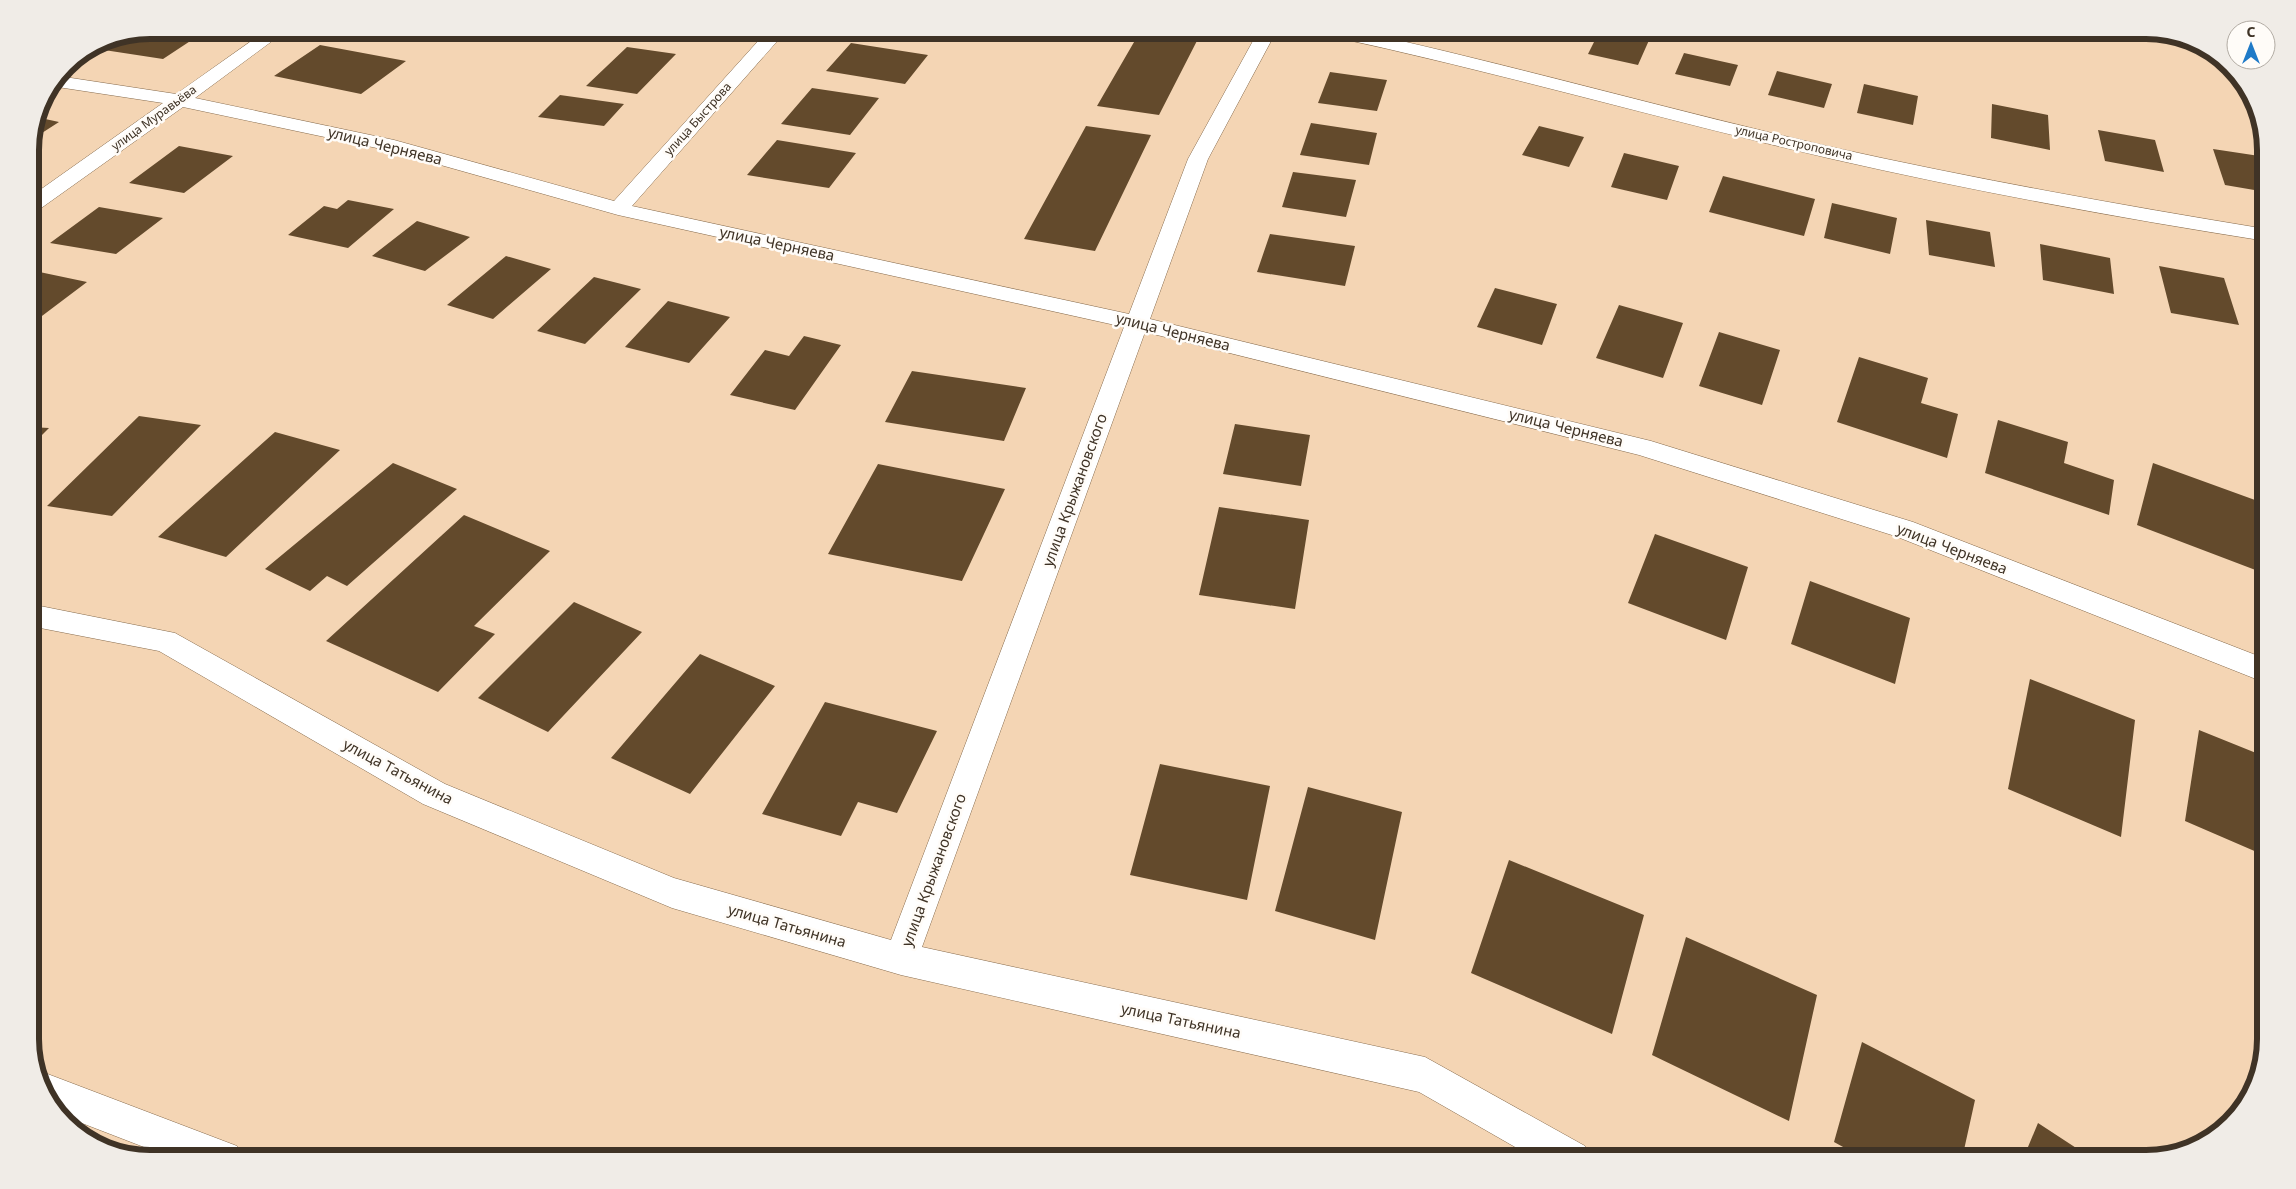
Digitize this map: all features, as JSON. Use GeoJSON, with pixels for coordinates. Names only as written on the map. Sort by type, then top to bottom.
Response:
{"type":"FeatureCollection","features":[{"type":"Feature","properties":{"kind":"street","name":"улица Муравьёва"},"geometry":{"type":"LineString","coordinates":[[39,200],[265,39]]}},
{"type":"Feature","properties":{"kind":"street","name":"улица Быстрова"},"geometry":{"type":"LineString","coordinates":[[618,209],[770,39]]}},
{"type":"Feature","properties":{"kind":"street","name":"улица Крыжановского"},"geometry":{"type":"LineString","coordinates":[[901,959],[1198,159],[1263,39]]}},
{"type":"Feature","properties":{"kind":"street","name":"улица Ростроповича"},"geometry":{"type":"LineString","coordinates":[[1364,39],[1534,78],[1829,152],[2116,211],[2257,234]]}},
{"type":"Feature","properties":{"kind":"street","name":"улица Черняева"},"geometry":{"type":"LineString","coordinates":[[62,82],[178,100],[394,146],[618,209],[1138,323],[1642,447],[1904,529],[2257,667]]}},
{"type":"Feature","properties":{"kind":"street","name":"улица Татьянина"},"geometry":{"type":"LineString","coordinates":[[39,617],[165,641],[434,794],[672,893],[901,959],[1426,1076],[1556,1150]]}},
{"type":"Feature","properties":{"kind":"street"},"geometry":{"type":"LineString","coordinates":[[53,1094],[200,1150]]}},
{"type":"Feature","properties":{"kind":"building"},"geometry":{"type":"Polygon","coordinates":[[[143,39],[193,39],[163,59],[102,50],[128,41],[143,39]]]}},
{"type":"Feature","properties":{"kind":"building"},"geometry":{"type":"Polygon","coordinates":[[[669,39],[693,39],[690,42],[669,39]]]}},
{"type":"Feature","properties":{"kind":"building"},"geometry":{"type":"Polygon","coordinates":[[[1136,39],[1198,39],[1159,115],[1097,106],[1136,39]]]}},
{"type":"Feature","properties":{"kind":"building"},"geometry":{"type":"Polygon","coordinates":[[[1524,39],[1538,39],[1535,42],[1524,39]]]}},
{"type":"Feature","properties":{"kind":"building"},"geometry":{"type":"Polygon","coordinates":[[[1596,39],[1650,39],[1638,65],[1588,54],[1596,39]]]}},
{"type":"Feature","properties":{"kind":"building"},"geometry":{"type":"Polygon","coordinates":[[[851,43],[928,55],[905,84],[826,71],[851,43]]]}},
{"type":"Feature","properties":{"kind":"building"},"geometry":{"type":"Polygon","coordinates":[[[320,45],[406,61],[361,94],[274,76],[320,45]]]}},
{"type":"Feature","properties":{"kind":"building"},"geometry":{"type":"Polygon","coordinates":[[[627,47],[676,54],[637,94],[586,86],[627,47]]]}},
{"type":"Feature","properties":{"kind":"building"},"geometry":{"type":"Polygon","coordinates":[[[1684,53],[1738,65],[1730,86],[1675,74],[1684,53]]]}},
{"type":"Feature","properties":{"kind":"building"},"geometry":{"type":"Polygon","coordinates":[[[1777,71],[1832,84],[1824,108],[1768,95],[1777,71]]]}},
{"type":"Feature","properties":{"kind":"building"},"geometry":{"type":"Polygon","coordinates":[[[1330,72],[1387,80],[1377,111],[1318,103],[1330,72]]]}},
{"type":"Feature","properties":{"kind":"building"},"geometry":{"type":"Polygon","coordinates":[[[1864,84],[1918,96],[1913,125],[1857,113],[1864,84]]]}},
{"type":"Feature","properties":{"kind":"building"},"geometry":{"type":"Polygon","coordinates":[[[812,88],[879,98],[850,135],[781,124],[812,88]]]}},
{"type":"Feature","properties":{"kind":"building"},"geometry":{"type":"Polygon","coordinates":[[[560,95],[624,104],[604,126],[538,117],[560,95]]]}},
{"type":"Feature","properties":{"kind":"building"},"geometry":{"type":"Polygon","coordinates":[[[1992,104],[2048,115],[2050,150],[1991,138],[1992,104]]]}},
{"type":"Feature","properties":{"kind":"building"},"geometry":{"type":"Polygon","coordinates":[[[44,119],[59,122],[40,134],[44,119]]]}},
{"type":"Feature","properties":{"kind":"building"},"geometry":{"type":"Polygon","coordinates":[[[1311,123],[1377,133],[1369,165],[1300,155],[1311,123]]]}},
{"type":"Feature","properties":{"kind":"building"},"geometry":{"type":"Polygon","coordinates":[[[1086,126],[1151,135],[1095,251],[1024,239],[1086,126]]]}},
{"type":"Feature","properties":{"kind":"building"},"geometry":{"type":"Polygon","coordinates":[[[1539,126],[1584,137],[1569,167],[1522,155],[1539,126]]]}},
{"type":"Feature","properties":{"kind":"building"},"geometry":{"type":"Polygon","coordinates":[[[2098,130],[2155,140],[2164,172],[2105,161],[2098,130]]]}},
{"type":"Feature","properties":{"kind":"building"},"geometry":{"type":"Polygon","coordinates":[[[777,140],[856,153],[829,188],[747,175],[777,140]]]}},
{"type":"Feature","properties":{"kind":"building"},"geometry":{"type":"Polygon","coordinates":[[[179,146],[233,156],[184,193],[129,183],[179,146]]]}},
{"type":"Feature","properties":{"kind":"building"},"geometry":{"type":"Polygon","coordinates":[[[2213,149],[2257,156],[2257,190],[2225,185],[2213,149]]]}},
{"type":"Feature","properties":{"kind":"building"},"geometry":{"type":"Polygon","coordinates":[[[1624,153],[1679,166],[1667,200],[1611,187],[1624,153]]]}},
{"type":"Feature","properties":{"kind":"building"},"geometry":{"type":"Polygon","coordinates":[[[1293,172],[1356,180],[1346,217],[1282,207],[1293,172]]]}},
{"type":"Feature","properties":{"kind":"building"},"geometry":{"type":"Polygon","coordinates":[[[1723,176],[1815,199],[1804,236],[1709,212],[1723,176]]]}},
{"type":"Feature","properties":{"kind":"building"},"geometry":{"type":"Polygon","coordinates":[[[348,200],[394,209],[348,248],[288,235],[324,206],[337,209],[348,200]]]}},
{"type":"Feature","properties":{"kind":"building"},"geometry":{"type":"Polygon","coordinates":[[[1832,203],[1897,218],[1890,254],[1824,238],[1832,203]]]}},
{"type":"Feature","properties":{"kind":"building"},"geometry":{"type":"Polygon","coordinates":[[[99,207],[163,218],[116,254],[50,243],[99,207]]]}},
{"type":"Feature","properties":{"kind":"building"},"geometry":{"type":"Polygon","coordinates":[[[1926,220],[1990,232],[1995,267],[1929,255],[1926,220]]]}},
{"type":"Feature","properties":{"kind":"building"},"geometry":{"type":"Polygon","coordinates":[[[417,221],[470,237],[425,271],[372,256],[417,221]]]}},
{"type":"Feature","properties":{"kind":"building"},"geometry":{"type":"Polygon","coordinates":[[[1270,234],[1355,246],[1345,286],[1257,272],[1270,234]]]}},
{"type":"Feature","properties":{"kind":"building"},"geometry":{"type":"Polygon","coordinates":[[[2040,244],[2110,258],[2114,294],[2043,280],[2040,244]]]}},
{"type":"Feature","properties":{"kind":"building"},"geometry":{"type":"Polygon","coordinates":[[[506,256],[551,269],[493,319],[447,305],[506,256]]]}},
{"type":"Feature","properties":{"kind":"building"},"geometry":{"type":"Polygon","coordinates":[[[2159,266],[2224,278],[2239,325],[2171,313],[2159,266]]]}},
{"type":"Feature","properties":{"kind":"building"},"geometry":{"type":"Polygon","coordinates":[[[39,272],[87,282],[39,318],[39,272]]]}},
{"type":"Feature","properties":{"kind":"building"},"geometry":{"type":"Polygon","coordinates":[[[594,277],[641,289],[585,344],[537,331],[594,277]]]}},
{"type":"Feature","properties":{"kind":"building"},"geometry":{"type":"Polygon","coordinates":[[[1495,288],[1557,304],[1542,345],[1477,327],[1495,288]]]}},
{"type":"Feature","properties":{"kind":"building"},"geometry":{"type":"Polygon","coordinates":[[[668,301],[730,317],[689,363],[625,347],[668,301]]]}},
{"type":"Feature","properties":{"kind":"building"},"geometry":{"type":"Polygon","coordinates":[[[1619,305],[1683,323],[1663,378],[1596,358],[1619,305]]]}},
{"type":"Feature","properties":{"kind":"building"},"geometry":{"type":"Polygon","coordinates":[[[1719,332],[1780,350],[1762,405],[1699,386],[1719,332]]]}},
{"type":"Feature","properties":{"kind":"building"},"geometry":{"type":"Polygon","coordinates":[[[804,336],[841,345],[795,410],[730,395],[765,350],[789,356],[804,336]]]}},
{"type":"Feature","properties":{"kind":"building"},"geometry":{"type":"Polygon","coordinates":[[[1859,357],[1928,378],[1921,403],[1958,414],[1947,458],[1837,422],[1859,357]]]}},
{"type":"Feature","properties":{"kind":"building"},"geometry":{"type":"Polygon","coordinates":[[[912,371],[1026,388],[1004,441],[885,422],[912,371]]]}},
{"type":"Feature","properties":{"kind":"building"},"geometry":{"type":"Polygon","coordinates":[[[139,416],[201,425],[112,516],[47,506],[139,416]]]}},
{"type":"Feature","properties":{"kind":"building"},"geometry":{"type":"Polygon","coordinates":[[[1998,420],[2068,442],[2064,463],[2114,480],[2109,515],[1985,473],[1998,420]]]}},
{"type":"Feature","properties":{"kind":"building"},"geometry":{"type":"Polygon","coordinates":[[[1235,424],[1310,435],[1301,486],[1223,474],[1235,424]]]}},
{"type":"Feature","properties":{"kind":"building"},"geometry":{"type":"Polygon","coordinates":[[[39,427],[49,428],[39,438],[39,427]]]}},
{"type":"Feature","properties":{"kind":"building"},"geometry":{"type":"Polygon","coordinates":[[[275,432],[340,450],[226,557],[158,537],[275,432]]]}},
{"type":"Feature","properties":{"kind":"building"},"geometry":{"type":"Polygon","coordinates":[[[393,463],[457,489],[347,586],[327,576],[310,591],[265,569],[393,463]]]}},
{"type":"Feature","properties":{"kind":"building"},"geometry":{"type":"Polygon","coordinates":[[[2153,463],[2257,501],[2257,571],[2137,525],[2153,463]]]}},
{"type":"Feature","properties":{"kind":"building"},"geometry":{"type":"Polygon","coordinates":[[[878,464],[1005,489],[962,581],[828,554],[878,464]]]}},
{"type":"Feature","properties":{"kind":"building"},"geometry":{"type":"Polygon","coordinates":[[[1219,507],[1309,520],[1295,609],[1199,595],[1219,507]]]}},
{"type":"Feature","properties":{"kind":"building"},"geometry":{"type":"Polygon","coordinates":[[[464,515],[550,551],[474,626],[495,634],[438,692],[326,641],[464,515]]]}},
{"type":"Feature","properties":{"kind":"building"},"geometry":{"type":"Polygon","coordinates":[[[1655,534],[1748,567],[1726,640],[1628,603],[1655,534]]]}},
{"type":"Feature","properties":{"kind":"building"},"geometry":{"type":"Polygon","coordinates":[[[1810,581],[1910,618],[1895,684],[1791,644],[1810,581]]]}},
{"type":"Feature","properties":{"kind":"building"},"geometry":{"type":"Polygon","coordinates":[[[574,602],[642,632],[548,732],[478,698],[574,602]]]}},
{"type":"Feature","properties":{"kind":"building"},"geometry":{"type":"Polygon","coordinates":[[[700,654],[775,686],[690,794],[611,758],[700,654]]]}},
{"type":"Feature","properties":{"kind":"building"},"geometry":{"type":"Polygon","coordinates":[[[2030,679],[2135,720],[2121,837],[2008,789],[2030,679]]]}},
{"type":"Feature","properties":{"kind":"building"},"geometry":{"type":"Polygon","coordinates":[[[825,702],[937,731],[897,813],[858,802],[841,836],[762,814],[825,702]]]}},
{"type":"Feature","properties":{"kind":"building"},"geometry":{"type":"Polygon","coordinates":[[[2199,730],[2257,753],[2257,852],[2185,821],[2199,730]]]}},
{"type":"Feature","properties":{"kind":"building"},"geometry":{"type":"Polygon","coordinates":[[[1160,764],[1270,786],[1247,900],[1130,875],[1160,764]]]}},
{"type":"Feature","properties":{"kind":"building"},"geometry":{"type":"Polygon","coordinates":[[[1308,787],[1402,812],[1375,940],[1275,911],[1308,787]]]}},
{"type":"Feature","properties":{"kind":"building"},"geometry":{"type":"Polygon","coordinates":[[[1509,860],[1644,915],[1612,1034],[1471,973],[1509,860]]]}},
{"type":"Feature","properties":{"kind":"building"},"geometry":{"type":"Polygon","coordinates":[[[1686,937],[1817,995],[1789,1121],[1652,1055],[1686,937]]]}},
{"type":"Feature","properties":{"kind":"building"},"geometry":{"type":"Polygon","coordinates":[[[1862,1042],[1975,1100],[1964,1150],[1849,1150],[1834,1142],[1862,1042]]]}},
{"type":"Feature","properties":{"kind":"building"},"geometry":{"type":"Polygon","coordinates":[[[2038,1123],[2079,1150],[2027,1150],[2038,1123]]]}}]}
